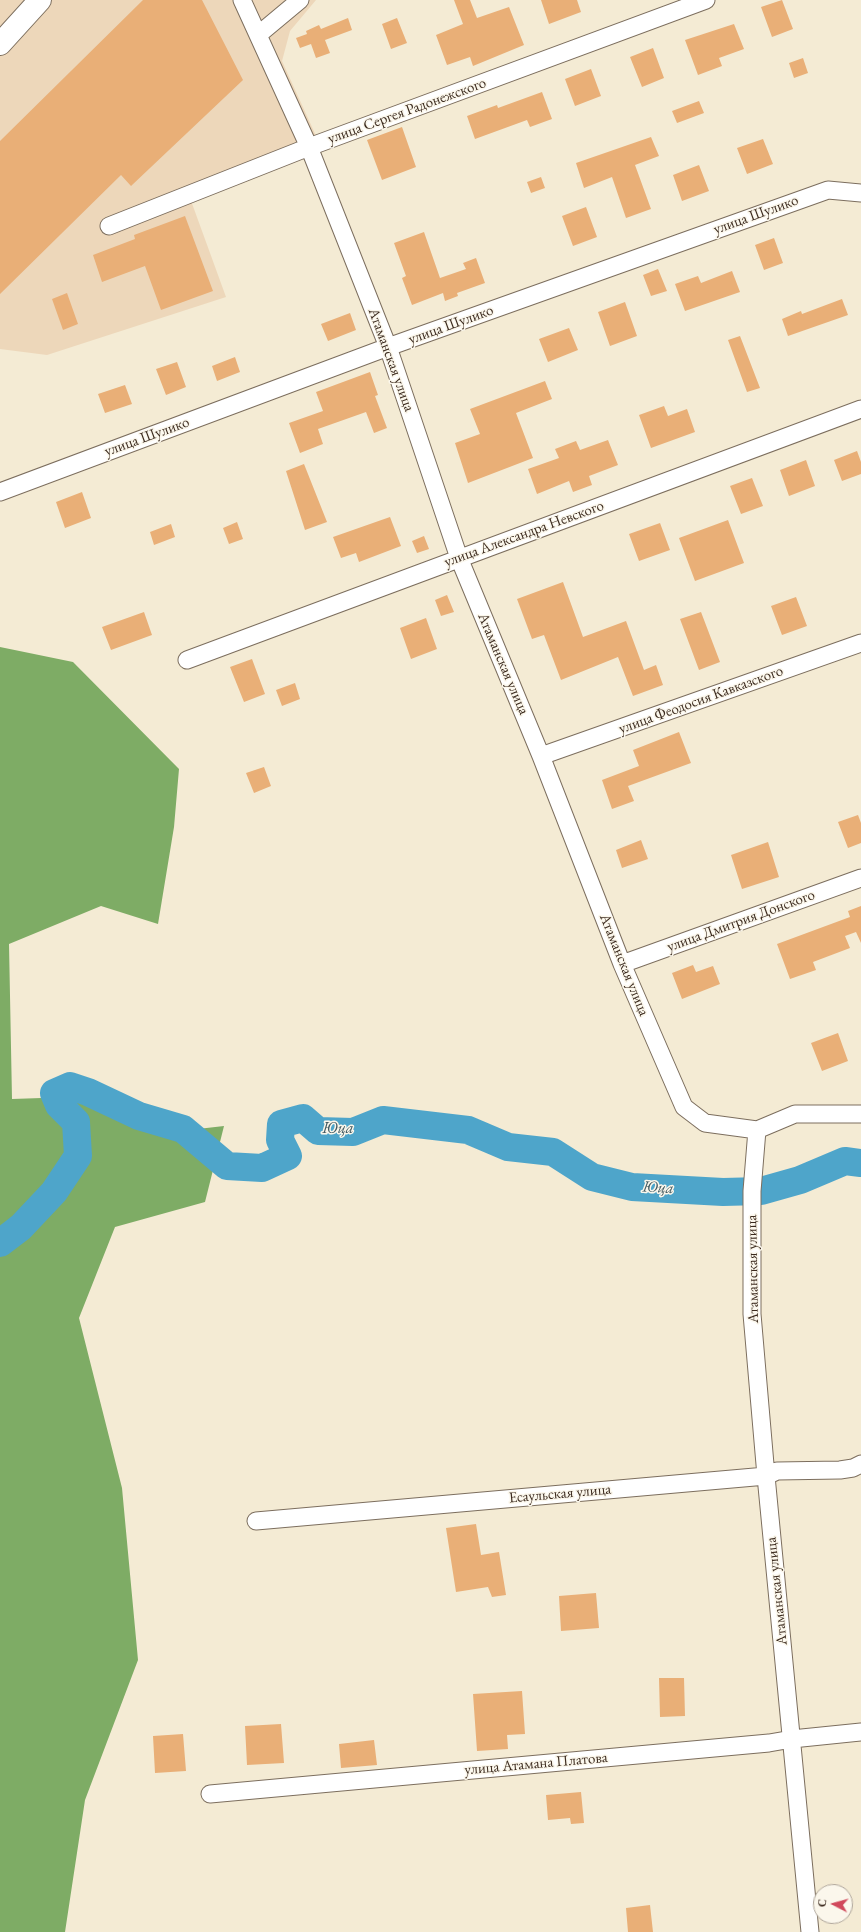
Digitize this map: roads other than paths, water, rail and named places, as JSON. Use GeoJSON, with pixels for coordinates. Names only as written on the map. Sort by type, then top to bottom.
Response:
{"type":"FeatureCollection","features":[{"type":"Feature","properties":{"kind":"main road"},"geometry":{"type":"LineString","coordinates":[[0,22],[20,0]]}},
{"type":"Feature","properties":{"kind":"main road"},"geometry":{"type":"LineString","coordinates":[[0,44],[40,0]]}},
{"type":"Feature","properties":{"kind":"street","name":"Атаманская улица"},"geometry":{"type":"LineString","coordinates":[[242,0],[309,147],[388,347],[459,558],[542,756],[622,964],[684,1107],[705,1123],[757,1130],[752,1191],[752,1314],[810,1932]]}},
{"type":"Feature","properties":{"kind":"street"},"geometry":{"type":"LineString","coordinates":[[258,35],[300,0]]}},
{"type":"Feature","properties":{"kind":"street","name":"улица Сергея Радонежского"},"geometry":{"type":"LineString","coordinates":[[109,226],[309,147],[706,0]]}},
{"type":"Feature","properties":{"kind":"street","name":"улица Шулико"},"geometry":{"type":"LineString","coordinates":[[0,492],[388,347],[828,190],[861,193]]}},
{"type":"Feature","properties":{"kind":"street","name":"улица Александра Невского"},"geometry":{"type":"LineString","coordinates":[[187,660],[861,409]]}},
{"type":"Feature","properties":{"kind":"street","name":"улица Феодосия Кавказского"},"geometry":{"type":"LineString","coordinates":[[542,756],[861,643]]}},
{"type":"Feature","properties":{"kind":"street","name":"улица Дмитрия Донского"},"geometry":{"type":"LineString","coordinates":[[622,964],[861,878]]}},
{"type":"Feature","properties":{"kind":"street"},"geometry":{"type":"LineString","coordinates":[[757,1130],[795,1114],[861,1114]]}},
{"type":"Feature","properties":{"kind":"street","name":"Есаульская улица"},"geometry":{"type":"LineString","coordinates":[[256,1521],[766,1476],[777,1471],[840,1470],[854,1468],[861,1464]]}},
{"type":"Feature","properties":{"kind":"street","name":"улица Атамана Платова"},"geometry":{"type":"LineString","coordinates":[[210,1794],[761,1744],[792,1739],[861,1732]]}},
{"type":"Feature","properties":{"kind":"waterway","name":"Юца"},"geometry":{"type":"LineString","coordinates":[[0,1243],[21,1227],[54,1192],[78,1156],[76,1122],[59,1105],[54,1093],[70,1086],[88,1092],[139,1116],[183,1129],[227,1166],[262,1168],[288,1156],[280,1140],[281,1124],[303,1118],[318,1131],[353,1132],[383,1120],[468,1130],[508,1147],[553,1152],[592,1177],[632,1187],[723,1192],[761,1191],[800,1180],[845,1161],[861,1163]]}}]}
